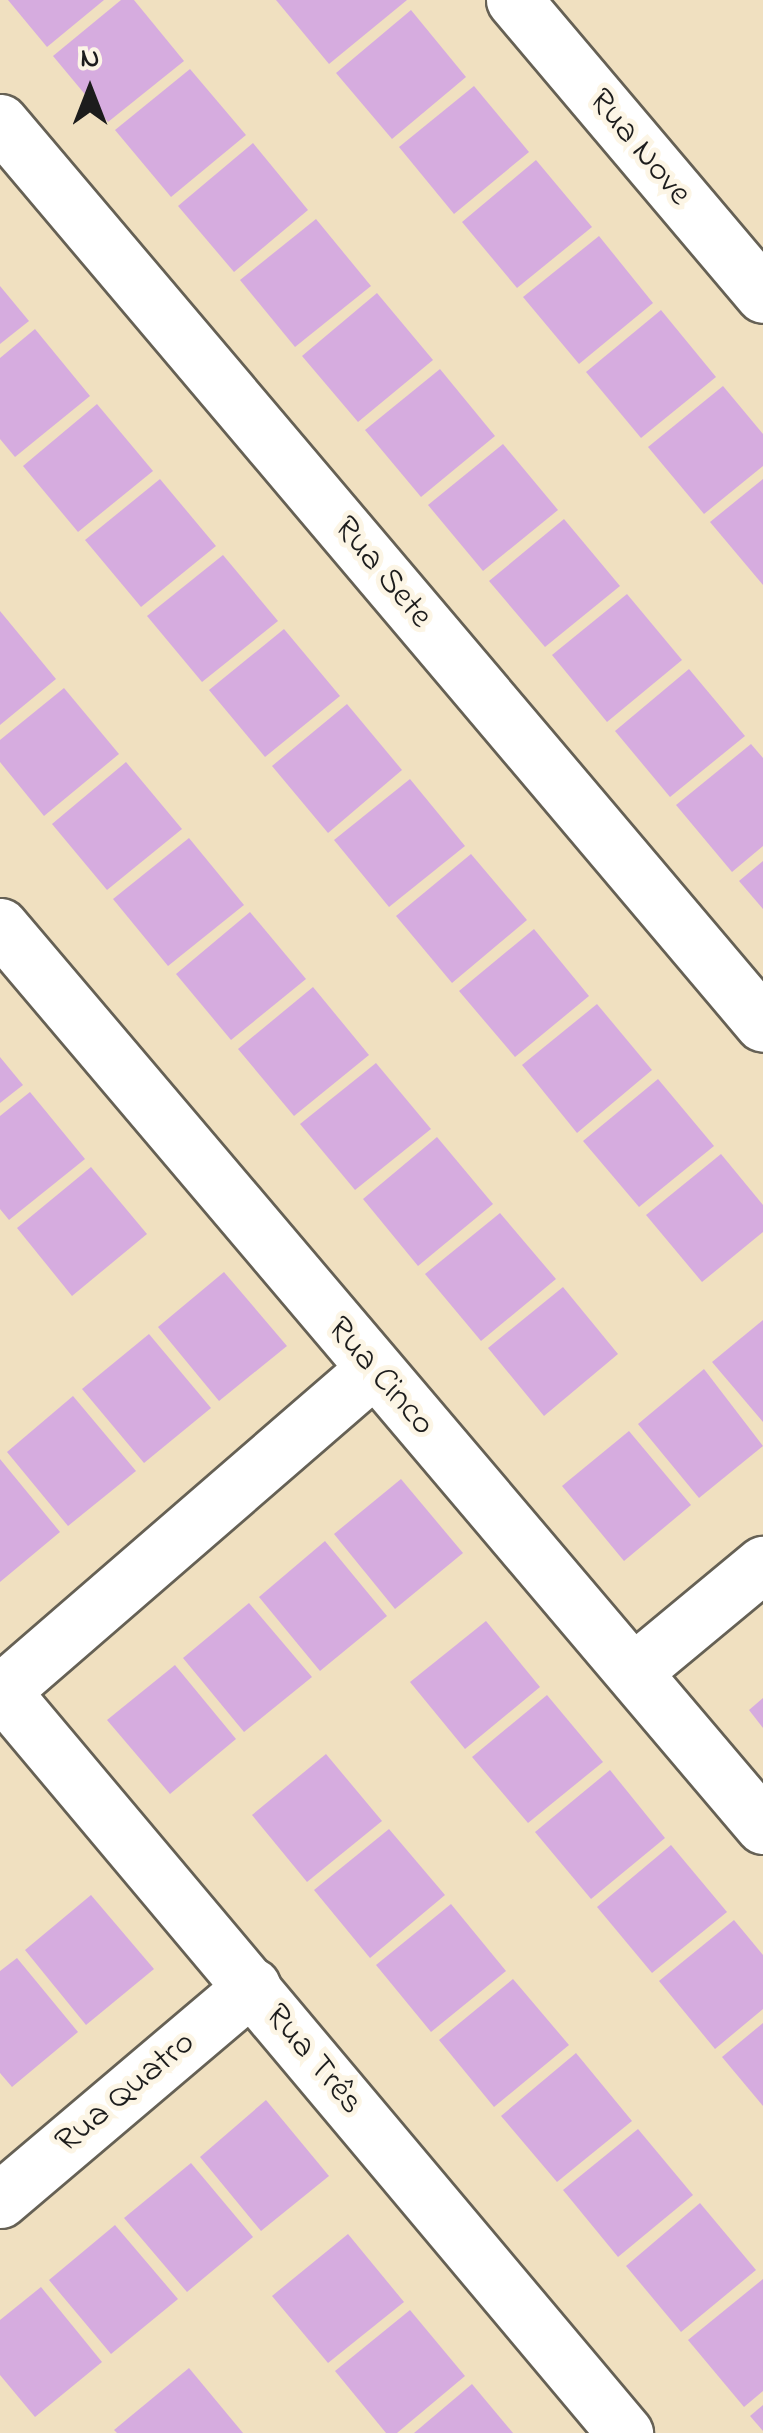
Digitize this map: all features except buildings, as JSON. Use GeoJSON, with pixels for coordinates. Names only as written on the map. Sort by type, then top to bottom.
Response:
{"type":"FeatureCollection","features":[{"type":"Feature","properties":{"kind":"street","name":"Rua Nove"},"geometry":{"type":"LineString","coordinates":[[514,0],[763,296]]}},
{"type":"Feature","properties":{"kind":"street","name":"Rua Sete"},"geometry":{"type":"LineString","coordinates":[[0,122],[763,1024]]}},
{"type":"Feature","properties":{"kind":"street","name":"Rua Cinco"},"geometry":{"type":"LineString","coordinates":[[0,926],[763,1826]]}},
{"type":"Feature","properties":{"kind":"street"},"geometry":{"type":"LineString","coordinates":[[1,1690],[374,1370]]}},
{"type":"Feature","properties":{"kind":"street"},"geometry":{"type":"LineString","coordinates":[[634,1671],[763,1564]]}},
{"type":"Feature","properties":{"kind":"street","name":"Rua Três"},"geometry":{"type":"LineString","coordinates":[[1,1690],[625,2433]]}},
{"type":"Feature","properties":{"kind":"street","name":"Rua Quatro"},"geometry":{"type":"LineString","coordinates":[[0,2200],[252,1986]]}}]}
